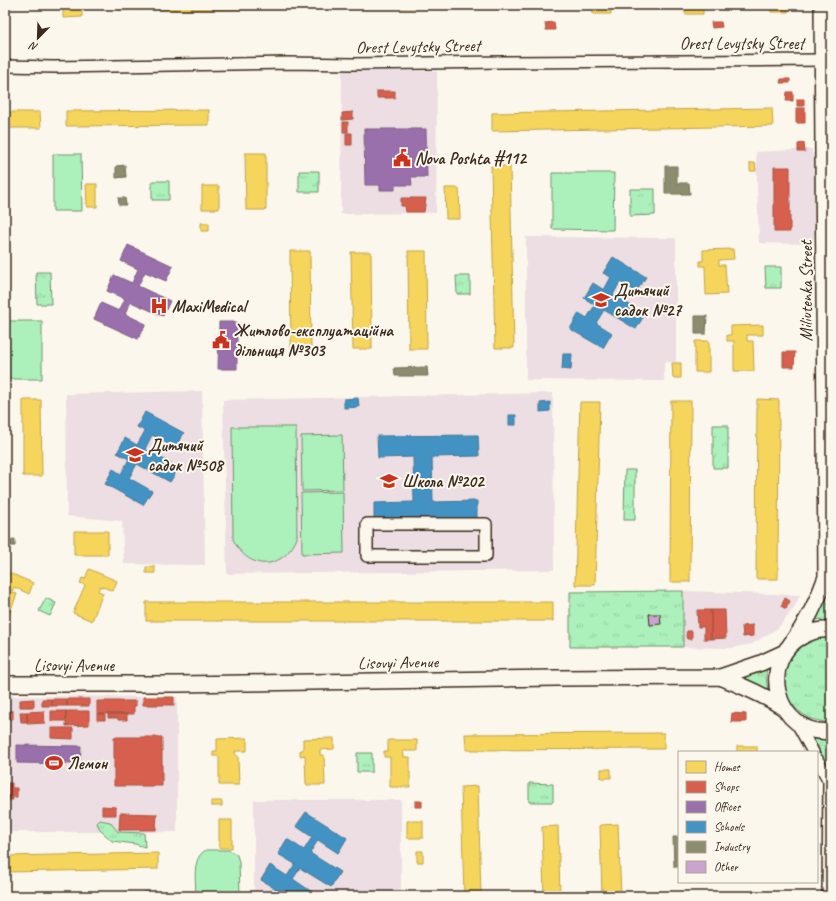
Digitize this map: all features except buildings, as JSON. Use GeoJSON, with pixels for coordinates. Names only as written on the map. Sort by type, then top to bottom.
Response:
{"type":"FeatureCollection","features":[{"type":"Feature","properties":{"kind":"street","name":"Miliutenka Street"},"geometry":{"type":"LineString","coordinates":[[788,648],[805,625],[828,583],[827,60],[822,5]]}},
{"type":"Feature","properties":{"kind":"street","name":"Orest Levytsky Street"},"geometry":{"type":"LineString","coordinates":[[5,66],[54,67],[287,63],[353,64],[827,60]]}},
{"type":"Feature","properties":{"kind":"street"},"geometry":{"type":"LineString","coordinates":[[367,524],[486,524],[486,556],[367,556],[367,524]]}},
{"type":"Feature","properties":{"kind":"street"},"geometry":{"type":"LineString","coordinates":[[720,677],[761,663],[788,648],[799,638],[812,631],[827,629],[831,630]]}},
{"type":"Feature","properties":{"kind":"street"},"geometry":{"type":"LineString","coordinates":[[788,648],[778,667],[776,681],[778,695],[784,708],[795,721],[812,751]]}},
{"type":"Feature","properties":{"kind":"street","name":"Lisovyi Avenue"},"geometry":{"type":"LineString","coordinates":[[5,684],[246,683],[720,677],[746,687],[784,708]]}},
{"type":"Feature","properties":{"kind":"street"},"geometry":{"type":"LineString","coordinates":[[795,721],[812,729],[831,731]]}},
{"type":"Feature","properties":{"kind":"street"},"geometry":{"type":"LineString","coordinates":[[818,760],[830,776],[828,896]]}},
{"type":"Feature","properties":{"kind":"shaded area"},"geometry":{"type":"Polygon","coordinates":[[[342,71],[437,71],[436,213],[341,214],[342,71]]]}},
{"type":"Feature","properties":{"kind":"shaded area"},"geometry":{"type":"Polygon","coordinates":[[[812,149],[812,153],[815,153],[816,235],[814,235],[814,244],[759,243],[756,152],[812,149]]]}},
{"type":"Feature","properties":{"kind":"shaded area","name":"Дитячий садок №27"},"geometry":{"type":"Polygon","coordinates":[[[526,237],[676,238],[676,362],[664,362],[664,381],[526,380],[526,237]]]}},
{"type":"Feature","properties":{"kind":"shaded area","name":"Дитячий садок №508"},"geometry":{"type":"Polygon","coordinates":[[[202,391],[205,565],[124,564],[122,521],[67,516],[66,394],[202,391]]]}},
{"type":"Feature","properties":{"kind":"shaded area","name":"Школа №202"},"geometry":{"type":"Polygon","coordinates":[[[553,393],[554,570],[227,574],[223,400],[553,393]]]}},
{"type":"Feature","properties":{"kind":"shaded area"},"geometry":{"type":"Polygon","coordinates":[[[683,591],[800,595],[794,608],[778,628],[752,644],[731,648],[683,647],[683,591]]]}},
{"type":"Feature","properties":{"kind":"shaded area"},"geometry":{"type":"Polygon","coordinates":[[[5,696],[177,697],[177,832],[5,832],[5,696]]]}},
{"type":"Feature","properties":{"kind":"shaded area"},"geometry":{"type":"Polygon","coordinates":[[[254,800],[401,800],[401,896],[254,896],[254,800]]]}},
{"type":"Feature","properties":{"kind":"green space"},"geometry":{"type":"Polygon","coordinates":[[[53,154],[81,154],[82,211],[53,211],[53,154]]]}},
{"type":"Feature","properties":{"kind":"green space"},"geometry":{"type":"Polygon","coordinates":[[[299,171],[319,171],[319,192],[299,192],[299,171]]]}},
{"type":"Feature","properties":{"kind":"green space"},"geometry":{"type":"Polygon","coordinates":[[[552,173],[614,173],[613,230],[552,229],[552,173]]]}},
{"type":"Feature","properties":{"kind":"green space"},"geometry":{"type":"Polygon","coordinates":[[[152,181],[169,181],[169,200],[152,200],[152,181]]]}},
{"type":"Feature","properties":{"kind":"green space"},"geometry":{"type":"Polygon","coordinates":[[[630,189],[655,189],[655,215],[630,216],[630,189]]]}},
{"type":"Feature","properties":{"kind":"green space"},"geometry":{"type":"Polygon","coordinates":[[[765,267],[781,267],[781,288],[766,288],[765,267]]]}},
{"type":"Feature","properties":{"kind":"green space"},"geometry":{"type":"Polygon","coordinates":[[[36,272],[50,272],[51,304],[37,304],[36,272]]]}},
{"type":"Feature","properties":{"kind":"green space"},"geometry":{"type":"Polygon","coordinates":[[[456,276],[470,276],[470,294],[457,294],[456,276]]]}},
{"type":"Feature","properties":{"kind":"green space"},"geometry":{"type":"Polygon","coordinates":[[[5,321],[42,321],[42,379],[5,379],[5,321]]]}},
{"type":"Feature","properties":{"kind":"green space"},"geometry":{"type":"Polygon","coordinates":[[[713,425],[728,425],[728,468],[713,468],[713,425]]]}},
{"type":"Feature","properties":{"kind":"green space"},"geometry":{"type":"Polygon","coordinates":[[[232,427],[296,427],[297,538],[291,549],[275,562],[256,562],[239,550],[233,539],[232,427]]]}},
{"type":"Feature","properties":{"kind":"green space"},"geometry":{"type":"Polygon","coordinates":[[[342,435],[343,490],[302,491],[301,436],[342,435]]]}},
{"type":"Feature","properties":{"kind":"green space"},"geometry":{"type":"Polygon","coordinates":[[[625,470],[635,470],[635,520],[624,520],[625,470]]]}},
{"type":"Feature","properties":{"kind":"green space"},"geometry":{"type":"Polygon","coordinates":[[[343,492],[344,553],[302,554],[301,493],[343,492]]]}},
{"type":"Feature","properties":{"kind":"green space"},"geometry":{"type":"Polygon","coordinates":[[[683,591],[683,647],[570,647],[570,592],[683,591]]]}},
{"type":"Feature","properties":{"kind":"green space"},"geometry":{"type":"Polygon","coordinates":[[[46,598],[56,603],[50,616],[39,611],[46,598]]]}},
{"type":"Feature","properties":{"kind":"green space"},"geometry":{"type":"Polygon","coordinates":[[[825,598],[831,611],[831,620],[822,619],[810,621],[825,598]]]}},
{"type":"Feature","properties":{"kind":"green space"},"geometry":{"type":"Polygon","coordinates":[[[822,635],[831,635],[831,722],[808,718],[795,708],[786,695],[783,679],[786,663],[800,644],[822,635]]]}},
{"type":"Feature","properties":{"kind":"green space"},"geometry":{"type":"Polygon","coordinates":[[[767,665],[766,677],[768,691],[735,679],[767,665]]]}},
{"type":"Feature","properties":{"kind":"green space"},"geometry":{"type":"Polygon","coordinates":[[[811,735],[831,736],[831,757],[827,773],[821,754],[811,735]]]}},
{"type":"Feature","properties":{"kind":"green space"},"geometry":{"type":"Polygon","coordinates":[[[357,753],[372,753],[372,772],[357,772],[357,753]]]}},
{"type":"Feature","properties":{"kind":"green space"},"geometry":{"type":"Polygon","coordinates":[[[529,783],[553,784],[553,802],[529,802],[529,783]]]}},
{"type":"Feature","properties":{"kind":"green space"},"geometry":{"type":"Polygon","coordinates":[[[100,820],[110,822],[118,832],[144,833],[145,847],[112,841],[100,830],[97,823],[100,820]]]}},
{"type":"Feature","properties":{"kind":"green space"},"geometry":{"type":"Polygon","coordinates":[[[206,850],[229,850],[237,855],[239,862],[240,896],[196,896],[196,864],[198,858],[206,850]]]}},
{"type":"Feature","properties":{"kind":"place","name":"Nova Poshta #112"},"geometry":{"type":"Point","coordinates":[402,158]}},
{"type":"Feature","properties":{"kind":"place","name":"Дитячий садок №27"},"geometry":{"type":"Point","coordinates":[601,300]}},
{"type":"Feature","properties":{"kind":"place","name":"MaxiMedical"},"geometry":{"type":"Point","coordinates":[159,306]}},
{"type":"Feature","properties":{"kind":"place","name":"Житлово-експлуатаційна дільниця №303"},"geometry":{"type":"Point","coordinates":[221,340]}},
{"type":"Feature","properties":{"kind":"place","name":"Дитячий садок №508"},"geometry":{"type":"Point","coordinates":[135,455]}},
{"type":"Feature","properties":{"kind":"place","name":"Школа №202"},"geometry":{"type":"Point","coordinates":[389,481]}},
{"type":"Feature","properties":{"kind":"place","name":"Лемон"},"geometry":{"type":"Point","coordinates":[54,763]}}]}
